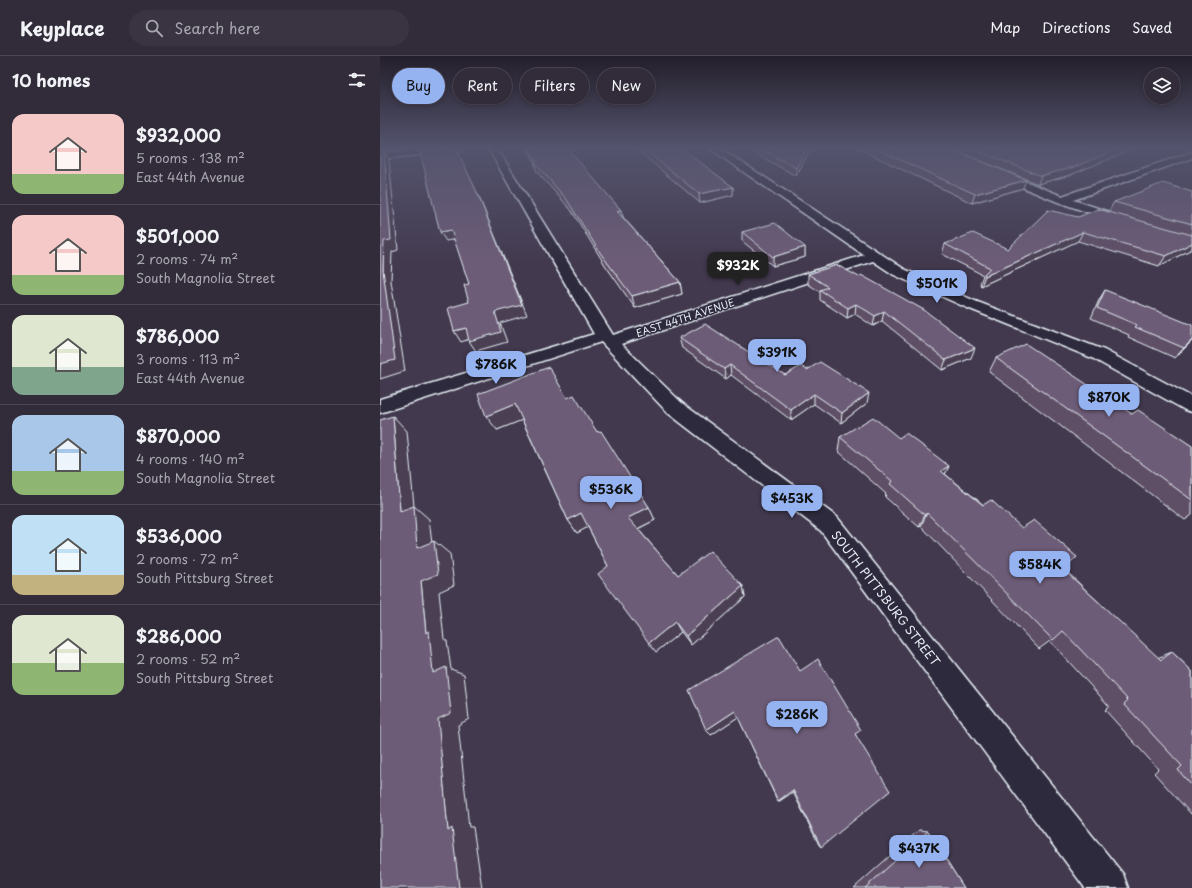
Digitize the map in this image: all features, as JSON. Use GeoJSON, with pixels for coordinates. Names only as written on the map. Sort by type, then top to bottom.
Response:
{"type":"FeatureCollection","features":[{"type":"Feature","properties":{"kind":"street","name":"SOUTH PITTSBURG STREET"},"geometry":{"type":"LineString","coordinates":[[515,187],[607,339],[675,408],[829,524],[1109,888]]}},
{"type":"Feature","properties":{"kind":"street"},"geometry":{"type":"LineString","coordinates":[[770,187],[899,272],[970,304],[1098,354],[1192,405]]}},
{"type":"Feature","properties":{"kind":"street"},"geometry":{"type":"LineString","coordinates":[[1029,187],[1062,200],[1134,224]]}},
{"type":"Feature","properties":{"kind":"street"},"geometry":{"type":"LineString","coordinates":[[1062,200],[1100,187]]}},
{"type":"Feature","properties":{"kind":"street","name":"EAST 44TH AVENUE"},"geometry":{"type":"LineString","coordinates":[[380,406],[607,339],[874,256]]}},
{"type":"Feature","properties":{"kind":"building"},"geometry":{"type":"Polygon","coordinates":[[[380,187],[387,187],[391,240],[384,241],[383,270],[395,360],[380,364],[380,187]]]}},
{"type":"Feature","properties":{"kind":"building"},"geometry":{"type":"Polygon","coordinates":[[[429,187],[474,187],[522,305],[495,312],[501,332],[469,341],[466,328],[454,331],[448,308],[469,302],[464,285],[469,284],[451,230],[440,232],[429,187]]]}},
{"type":"Feature","properties":{"kind":"building"},"geometry":{"type":"Polygon","coordinates":[[[556,187],[601,187],[621,210],[617,211],[680,282],[632,296],[601,254],[567,200],[556,187]]]}},
{"type":"Feature","properties":{"kind":"building"},"geometry":{"type":"Polygon","coordinates":[[[690,187],[733,187],[699,194],[690,187]]]}},
{"type":"Feature","properties":{"kind":"building"},"geometry":{"type":"Polygon","coordinates":[[[959,187],[1001,187],[975,194],[959,187]]]}},
{"type":"Feature","properties":{"kind":"building"},"geometry":{"type":"Polygon","coordinates":[[[1153,187],[1175,187],[1192,192],[1192,224],[1114,202],[1153,187]]]}},
{"type":"Feature","properties":{"kind":"building"},"geometry":{"type":"Polygon","coordinates":[[[1098,209],[1192,235],[1192,243],[1166,256],[1083,232],[985,276],[984,274],[990,268],[945,244],[973,233],[1008,249],[1048,210],[1078,217],[1098,209]]]}},
{"type":"Feature","properties":{"kind":"building"},"geometry":{"type":"Polygon","coordinates":[[[775,223],[805,247],[773,257],[742,232],[775,223]]]}},
{"type":"Feature","properties":{"kind":"building"},"geometry":{"type":"Polygon","coordinates":[[[837,265],[859,277],[861,275],[924,310],[975,348],[946,360],[884,311],[875,316],[856,304],[848,308],[820,290],[828,287],[808,274],[837,265]]]}},
{"type":"Feature","properties":{"kind":"building"},"geometry":{"type":"Polygon","coordinates":[[[1105,290],[1192,325],[1192,340],[1184,348],[1135,327],[1137,325],[1097,308],[1105,290]]]}},
{"type":"Feature","properties":{"kind":"building"},"geometry":{"type":"Polygon","coordinates":[[[705,324],[785,375],[801,366],[807,370],[820,362],[869,393],[842,413],[814,394],[791,410],[730,365],[724,369],[679,338],[705,324]]]}},
{"type":"Feature","properties":{"kind":"building"},"geometry":{"type":"Polygon","coordinates":[[[1026,344],[1132,414],[1138,410],[1192,446],[1192,500],[996,358],[1026,344]]]}},
{"type":"Feature","properties":{"kind":"building"},"geometry":{"type":"Polygon","coordinates":[[[549,367],[567,398],[574,395],[597,432],[601,431],[649,507],[628,518],[678,575],[710,551],[743,586],[686,636],[675,622],[649,643],[598,574],[608,566],[581,513],[568,520],[515,404],[486,416],[478,394],[549,367]]]}},
{"type":"Feature","properties":{"kind":"building"},"geometry":{"type":"Polygon","coordinates":[[[393,416],[400,511],[414,506],[417,548],[434,541],[438,574],[421,581],[426,633],[429,631],[433,673],[446,667],[451,713],[438,719],[448,831],[452,828],[459,888],[380,888],[380,420],[393,416]]]}},
{"type":"Feature","properties":{"kind":"building"},"geometry":{"type":"Polygon","coordinates":[[[873,417],[899,438],[906,433],[949,466],[941,471],[983,505],[991,500],[1022,528],[1034,520],[1077,557],[1063,569],[1161,660],[1172,652],[1192,671],[1192,786],[1178,770],[1182,766],[1124,704],[1128,700],[1063,631],[1053,640],[927,513],[925,515],[890,484],[892,481],[840,437],[873,417]]]}},
{"type":"Feature","properties":{"kind":"building"},"geometry":{"type":"Polygon","coordinates":[[[779,636],[800,671],[818,659],[861,730],[855,734],[890,791],[821,847],[793,790],[778,801],[735,711],[706,730],[689,690],[779,636]]]}},
{"type":"Feature","properties":{"kind":"building"},"geometry":{"type":"Polygon","coordinates":[[[928,831],[964,888],[865,888],[928,831]]]}}]}
